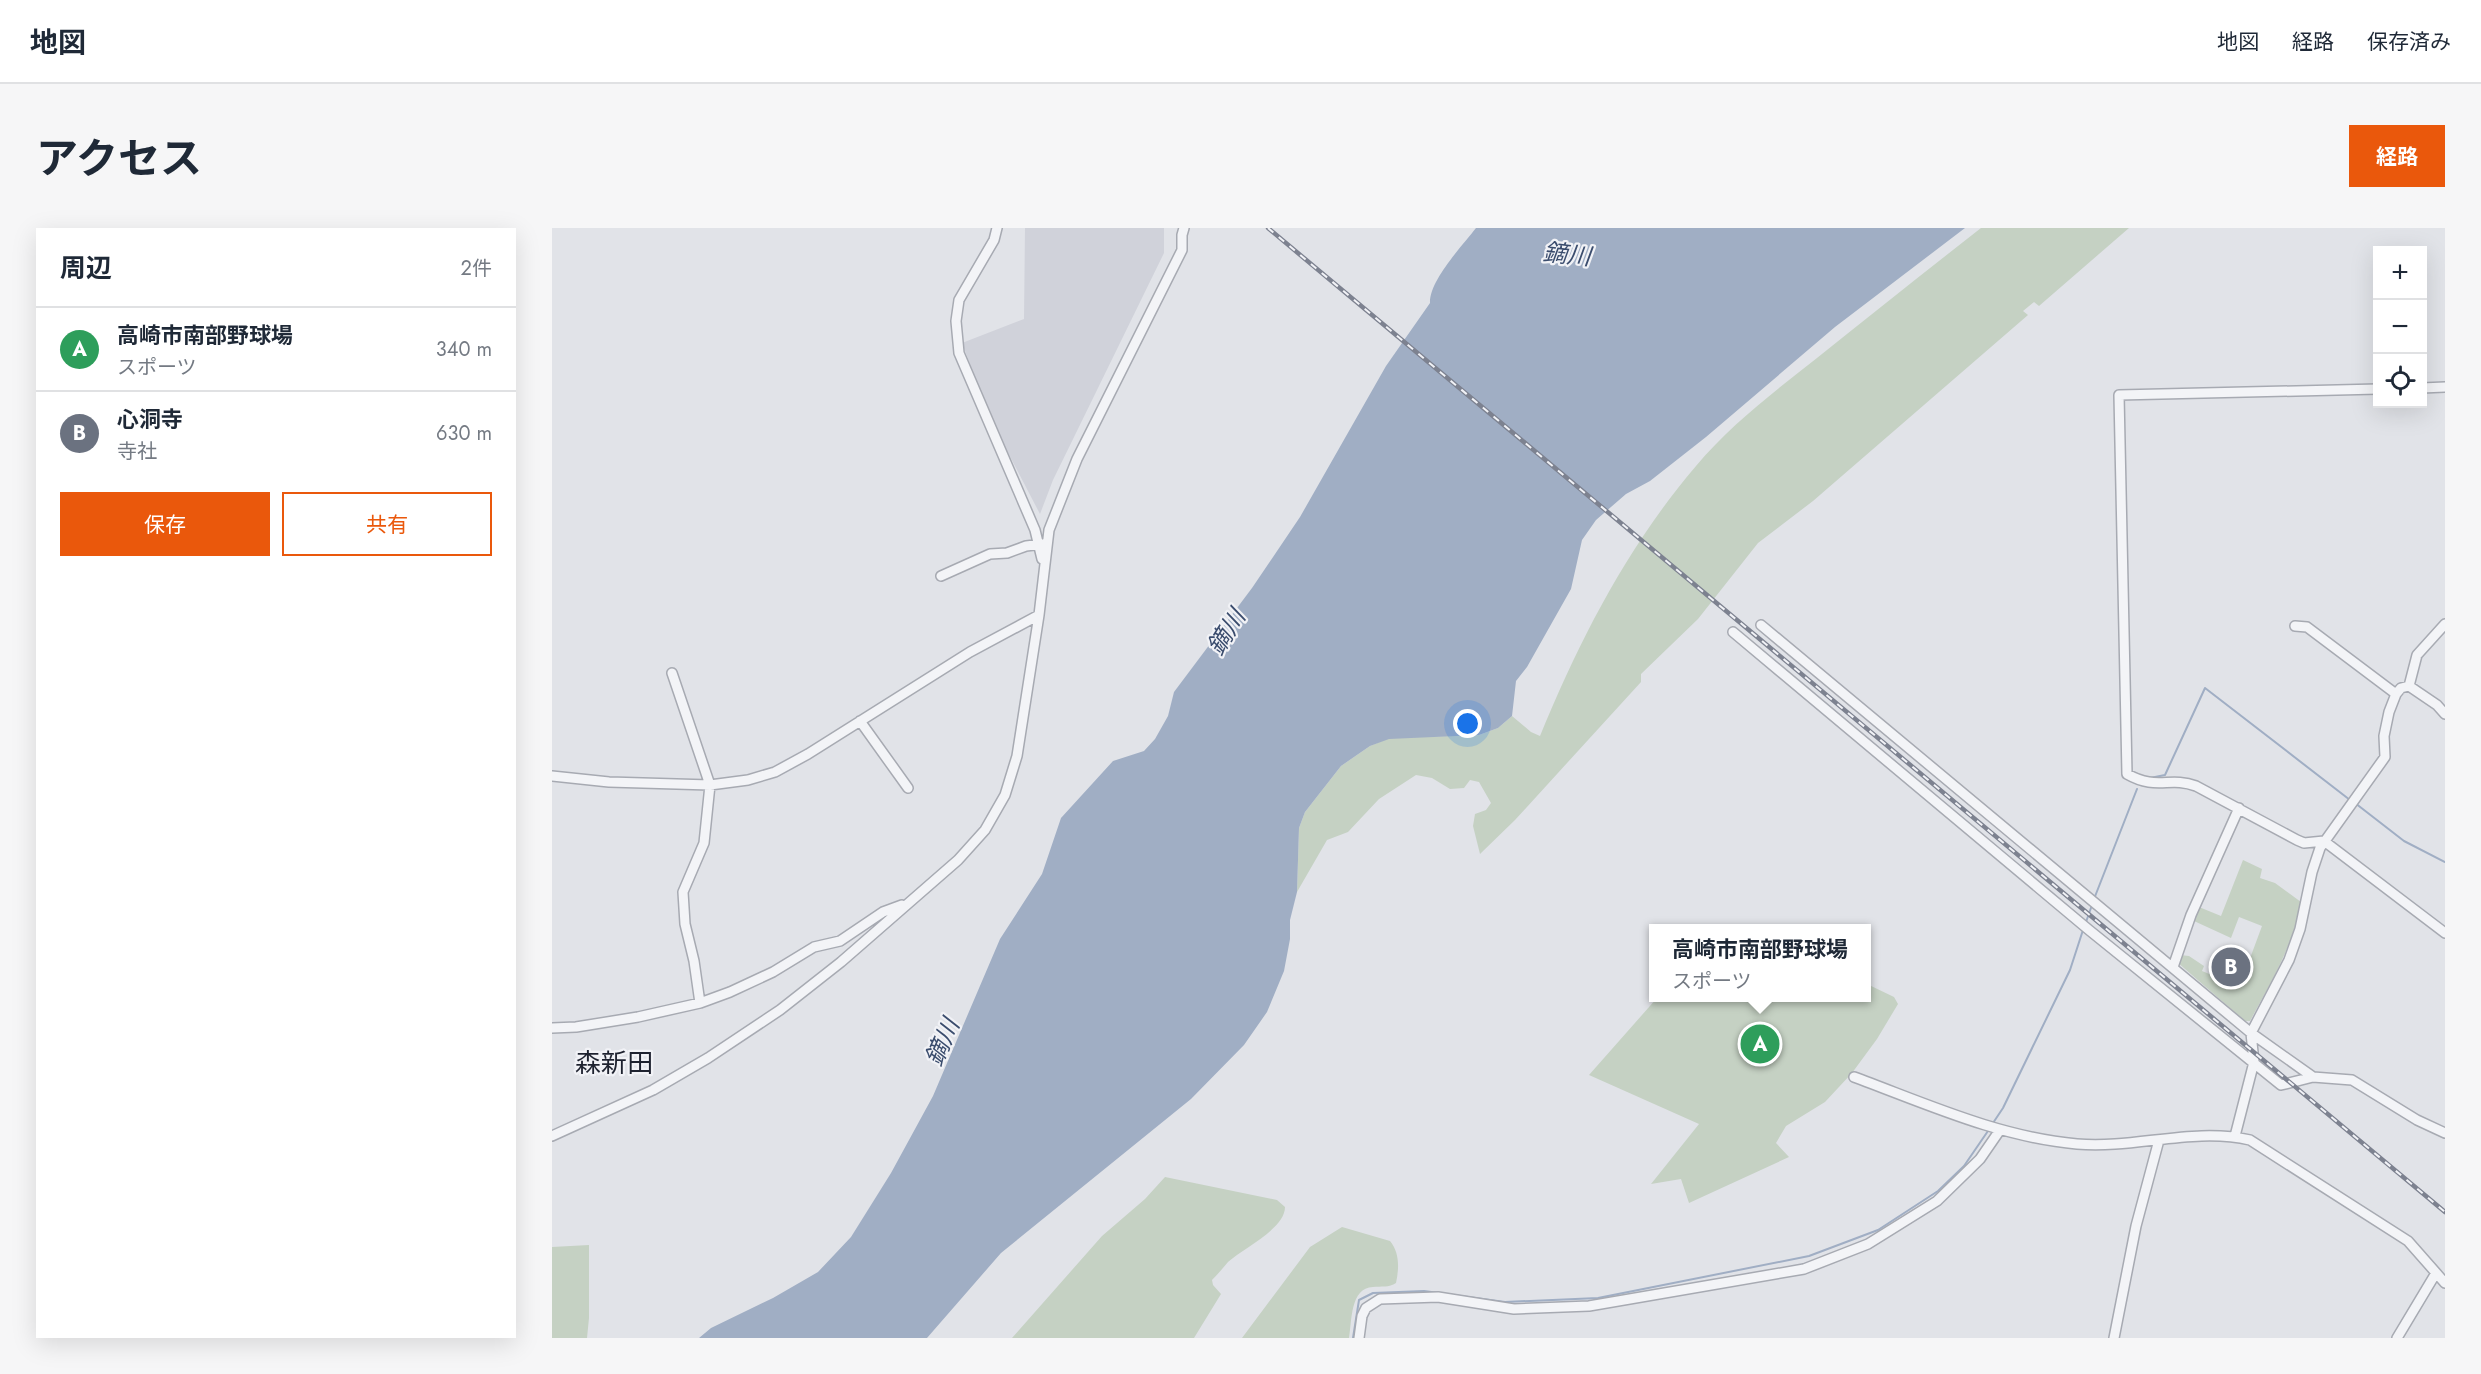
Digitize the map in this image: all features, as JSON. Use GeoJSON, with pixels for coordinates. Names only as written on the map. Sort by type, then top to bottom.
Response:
{"type":"FeatureCollection","features":[{"type":"Feature","properties":{"kind":"street"},"geometry":{"type":"LineString","coordinates":[[997,228],[994,240],[958,300],[957,342],[959,354],[1043,544]]}},
{"type":"Feature","properties":{"kind":"street"},"geometry":{"type":"LineString","coordinates":[[552,1136],[653,1090],[726,1046],[798,997],[958,860],[985,830],[998,809],[1017,756],[1039,615],[1044,568],[1043,544],[1077,459],[1182,250],[1184,228]]}},
{"type":"Feature","properties":{"kind":"street"},"geometry":{"type":"LineString","coordinates":[[2427,388],[2445,387]]}},
{"type":"Feature","properties":{"kind":"street"},"geometry":{"type":"LineString","coordinates":[[2373,389],[2119,395],[2127,774],[2149,784],[2189,783],[2297,840],[2304,843],[2324,841],[2445,933]]}},
{"type":"Feature","properties":{"kind":"street"},"geometry":{"type":"LineString","coordinates":[[941,576],[990,554],[1007,554],[1026,546],[1043,544]]}},
{"type":"Feature","properties":{"kind":"street"},"geometry":{"type":"LineString","coordinates":[[552,777],[609,782],[710,785],[747,780],[775,772],[970,652],[1039,615]]}},
{"type":"Feature","properties":{"kind":"street"},"geometry":{"type":"LineString","coordinates":[[2409,686],[2417,655],[2445,624]]}},
{"type":"Feature","properties":{"kind":"street"},"geometry":{"type":"LineString","coordinates":[[1761,625],[2251,1033],[2313,1077]]}},
{"type":"Feature","properties":{"kind":"street"},"geometry":{"type":"LineString","coordinates":[[2295,626],[2307,627],[2396,694]]}},
{"type":"Feature","properties":{"kind":"street"},"geometry":{"type":"LineString","coordinates":[[1732,632],[2003,856],[2088,930],[2281,1085],[2313,1077],[2352,1080],[2417,1120],[2445,1133]]}},
{"type":"Feature","properties":{"kind":"street"},"geometry":{"type":"LineString","coordinates":[[672,673],[710,785],[704,843],[683,892],[685,924],[694,960],[700,1003]]}},
{"type":"Feature","properties":{"kind":"street"},"geometry":{"type":"LineString","coordinates":[[2235,1136],[2254,1062],[2251,1033],[2289,960],[2300,929],[2312,872],[2324,841],[2385,757],[2385,725],[2396,694],[2401,688],[2409,686],[2437,705],[2445,714]]}},
{"type":"Feature","properties":{"kind":"street"},"geometry":{"type":"LineString","coordinates":[[860,721],[908,788]]}},
{"type":"Feature","properties":{"kind":"street"},"geometry":{"type":"LineString","coordinates":[[2173,967],[2194,906],[2239,808]]}},
{"type":"Feature","properties":{"kind":"street"},"geometry":{"type":"LineString","coordinates":[[552,1028],[638,1017],[700,1003],[773,972],[814,947],[840,941],[883,912],[907,904]]}},
{"type":"Feature","properties":{"kind":"street"},"geometry":{"type":"LineString","coordinates":[[1854,1077],[2000,1130],[2078,1144],[2221,1134],[2250,1140],[2268,1149],[2408,1241],[2445,1282]]}},
{"type":"Feature","properties":{"kind":"street"},"geometry":{"type":"LineString","coordinates":[[1359,1338],[1362,1316],[1366,1308],[1380,1299],[1438,1297],[1514,1309],[1589,1306],[1804,1269],[1868,1244],[1937,1201],[1980,1159],[2000,1130]]}},
{"type":"Feature","properties":{"kind":"street"},"geometry":{"type":"LineString","coordinates":[[2114,1338],[2136,1226],[2159,1140]]}},
{"type":"Feature","properties":{"kind":"street"},"geometry":{"type":"LineString","coordinates":[[2397,1338],[2436,1274]]}},
{"type":"Feature","properties":{"kind":"shaded area"},"geometry":{"type":"Polygon","coordinates":[[[1025,228],[1164,228],[1164,253],[1053,480],[1040,514],[992,422],[962,343],[1024,319],[1025,228]]]}},
{"type":"Feature","properties":{"kind":"green space"},"geometry":{"type":"Polygon","coordinates":[[[1981,228],[2129,228],[2039,306],[2034,302],[2023,311],[2028,315],[1813,501],[1758,543],[1698,619],[1641,674],[1641,682],[1515,820],[1480,854],[1473,826],[1475,814],[1486,810],[1491,803],[1479,782],[1470,780],[1464,788],[1450,789],[1432,778],[1416,775],[1379,799],[1348,832],[1327,840],[1297,892],[1299,828],[1305,812],[1341,766],[1370,746],[1389,738],[1479,735],[1498,728],[1512,716],[1531,732],[1540,736],[1589,629],[1627,561],[1671,497],[1709,451],[1769,396],[1981,228]]]}},
{"type":"Feature","properties":{"kind":"green space"},"geometry":{"type":"Polygon","coordinates":[[[2243,860],[2262,869],[2260,878],[2275,883],[2301,902],[2287,949],[2250,1021],[2245,1021],[2177,962],[2180,955],[2189,956],[2204,966],[2202,971],[2234,984],[2242,980],[2262,926],[2239,917],[2231,938],[2194,921],[2199,907],[2221,916],[2243,860]]]}},
{"type":"Feature","properties":{"kind":"green space"},"geometry":{"type":"Polygon","coordinates":[[[1871,986],[1894,997],[1898,1004],[1877,1039],[1852,1073],[1825,1102],[1786,1126],[1776,1143],[1789,1157],[1689,1203],[1681,1179],[1651,1184],[1699,1124],[1589,1075],[1653,1002],[1871,1002],[1871,986]]]}},
{"type":"Feature","properties":{"kind":"green space"},"geometry":{"type":"Polygon","coordinates":[[[1165,1177],[1277,1200],[1285,1207],[1283,1215],[1271,1230],[1228,1262],[1212,1280],[1213,1285],[1221,1294],[1194,1338],[1012,1338],[1102,1236],[1145,1199],[1165,1177]]]}},
{"type":"Feature","properties":{"kind":"green space"},"geometry":{"type":"Polygon","coordinates":[[[1342,1227],[1390,1241],[1396,1251],[1398,1261],[1396,1283],[1365,1289],[1356,1299],[1349,1338],[1242,1338],[1310,1247],[1342,1227]]]}},
{"type":"Feature","properties":{"kind":"green space"},"geometry":{"type":"Polygon","coordinates":[[[589,1245],[587,1338],[552,1338],[552,1247],[589,1245]]]}},
{"type":"Feature","properties":{"kind":"water","name":"鏑川"},"geometry":{"type":"Polygon","coordinates":[[[1476,228],[1965,228],[1835,327],[1706,437],[1650,481],[1626,494],[1596,520],[1582,540],[1571,589],[1527,667],[1516,681],[1512,716],[1498,728],[1479,735],[1389,739],[1370,746],[1341,766],[1305,812],[1299,828],[1297,892],[1290,920],[1290,939],[1284,971],[1267,1012],[1244,1045],[1191,1099],[1001,1253],[927,1338],[699,1338],[711,1328],[773,1298],[818,1272],[851,1237],[891,1173],[933,1096],[1000,939],[1042,874],[1061,818],[1113,761],[1144,751],[1155,739],[1168,716],[1174,692],[1252,588],[1300,517],[1386,366],[1430,303],[1431,294],[1440,274],[1476,228]]]}},
{"type":"Feature","properties":{"kind":"waterway"},"geometry":{"type":"LineString","coordinates":[[2150,778],[2165,775],[2205,688],[2350,800]]}},
{"type":"Feature","properties":{"kind":"waterway"},"geometry":{"type":"LineString","coordinates":[[2094,899],[2137,789]]}},
{"type":"Feature","properties":{"kind":"waterway"},"geometry":{"type":"LineString","coordinates":[[2355,803],[2404,841],[2445,862]]}},
{"type":"Feature","properties":{"kind":"waterway"},"geometry":{"type":"LineString","coordinates":[[2086,922],[2092,905]]}},
{"type":"Feature","properties":{"kind":"waterway"},"geometry":{"type":"LineString","coordinates":[[1993,1123],[2003,1108],[2070,970],[2083,930]]}},
{"type":"Feature","properties":{"kind":"waterway"},"geometry":{"type":"LineString","coordinates":[[1353,1338],[1359,1300],[1373,1293],[1424,1291],[1505,1302],[1598,1298],[1809,1256],[1878,1230],[1938,1191],[1964,1166],[1990,1128]]}},
{"type":"Feature","properties":{"kind":"railway"},"geometry":{"type":"LineString","coordinates":[[1268,228],[2445,1212]]}},
{"type":"Feature","properties":{"kind":"place","name":"心洞寺"},"geometry":{"type":"Point","coordinates":[2231,967]}},
{"type":"Feature","properties":{"kind":"place","name":"高崎市南部野球場"},"geometry":{"type":"Point","coordinates":[1760,1044]}},
{"type":"Feature","properties":{"kind":"district","name":"森新田"},"geometry":{"type":"Point","coordinates":[614,1063]}}]}
